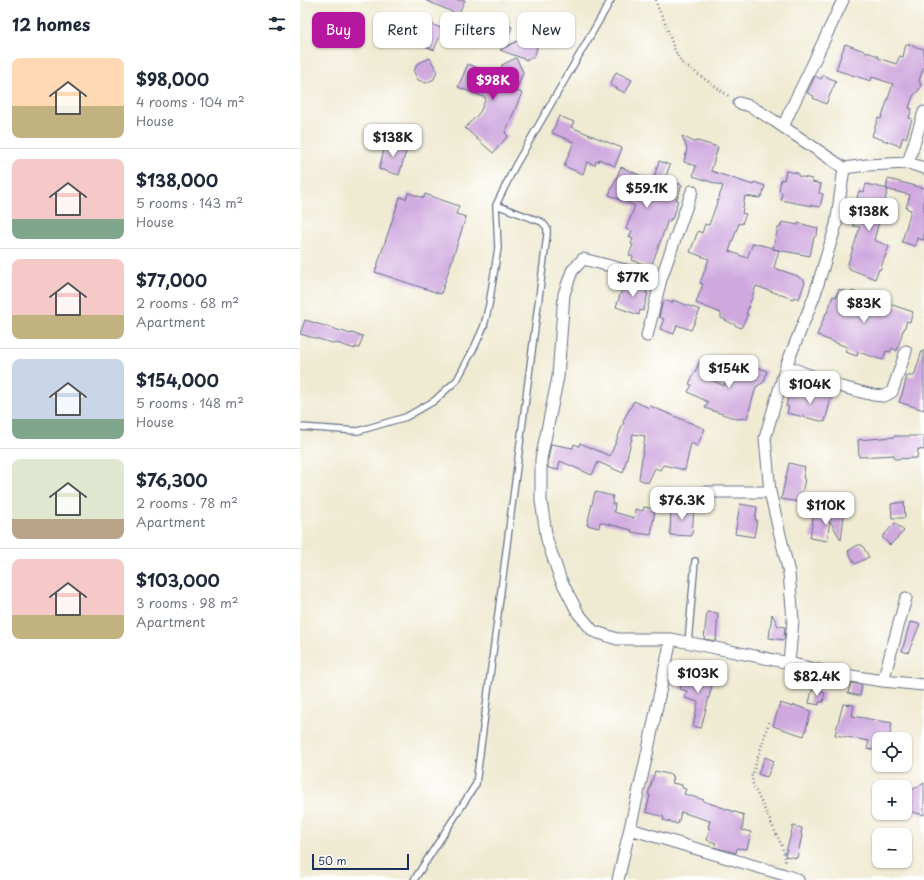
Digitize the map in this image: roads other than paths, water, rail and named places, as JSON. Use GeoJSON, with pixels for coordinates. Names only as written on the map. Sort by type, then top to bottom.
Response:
{"type":"FeatureCollection","features":[{"type":"Feature","properties":{"kind":"street"},"geometry":{"type":"LineString","coordinates":[[783,127],[843,0]]}},
{"type":"Feature","properties":{"kind":"street"},"geometry":{"type":"LineString","coordinates":[[739,103],[750,106],[844,168],[908,163],[924,168]]}},
{"type":"Feature","properties":{"kind":"street"},"geometry":{"type":"LineString","coordinates":[[908,163],[924,112]]}},
{"type":"Feature","properties":{"kind":"street"},"geometry":{"type":"LineString","coordinates":[[789,663],[793,620],[789,573],[770,492],[765,438],[786,366],[814,297],[836,225],[844,168]]}},
{"type":"Feature","properties":{"kind":"street"},"geometry":{"type":"LineString","coordinates":[[647,336],[661,278],[692,191]]}},
{"type":"Feature","properties":{"kind":"street"},"geometry":{"type":"LineString","coordinates":[[661,278],[583,259],[572,270],[564,294],[558,377],[541,459],[541,501],[547,540],[560,578],[578,613],[593,631],[617,639],[671,639],[832,673],[883,681],[924,685]]}},
{"type":"Feature","properties":{"kind":"street"},"geometry":{"type":"LineString","coordinates":[[786,366],[838,386],[872,395],[884,396],[892,392],[906,350]]}},
{"type":"Feature","properties":{"kind":"street"},"geometry":{"type":"LineString","coordinates":[[704,492],[770,492]]}},
{"type":"Feature","properties":{"kind":"street"},"geometry":{"type":"LineString","coordinates":[[883,681],[906,598]]}},
{"type":"Feature","properties":{"kind":"street"},"geometry":{"type":"LineString","coordinates":[[618,880],[646,759],[671,639]]}},
{"type":"Feature","properties":{"kind":"street"},"geometry":{"type":"LineString","coordinates":[[630,829],[798,880]]}},
{"type":"Feature","properties":{"kind":"lane"},"geometry":{"type":"LineString","coordinates":[[300,427],[358,431],[406,417],[434,401],[457,380],[484,326],[489,305],[498,248],[496,205],[515,166],[610,0]]}},
{"type":"Feature","properties":{"kind":"lane"},"geometry":{"type":"LineString","coordinates":[[414,880],[476,784],[547,235],[547,228],[542,222],[496,205]]}},
{"type":"Feature","properties":{"kind":"lane"},"geometry":{"type":"LineString","coordinates":[[688,643],[695,561]]}}]}
